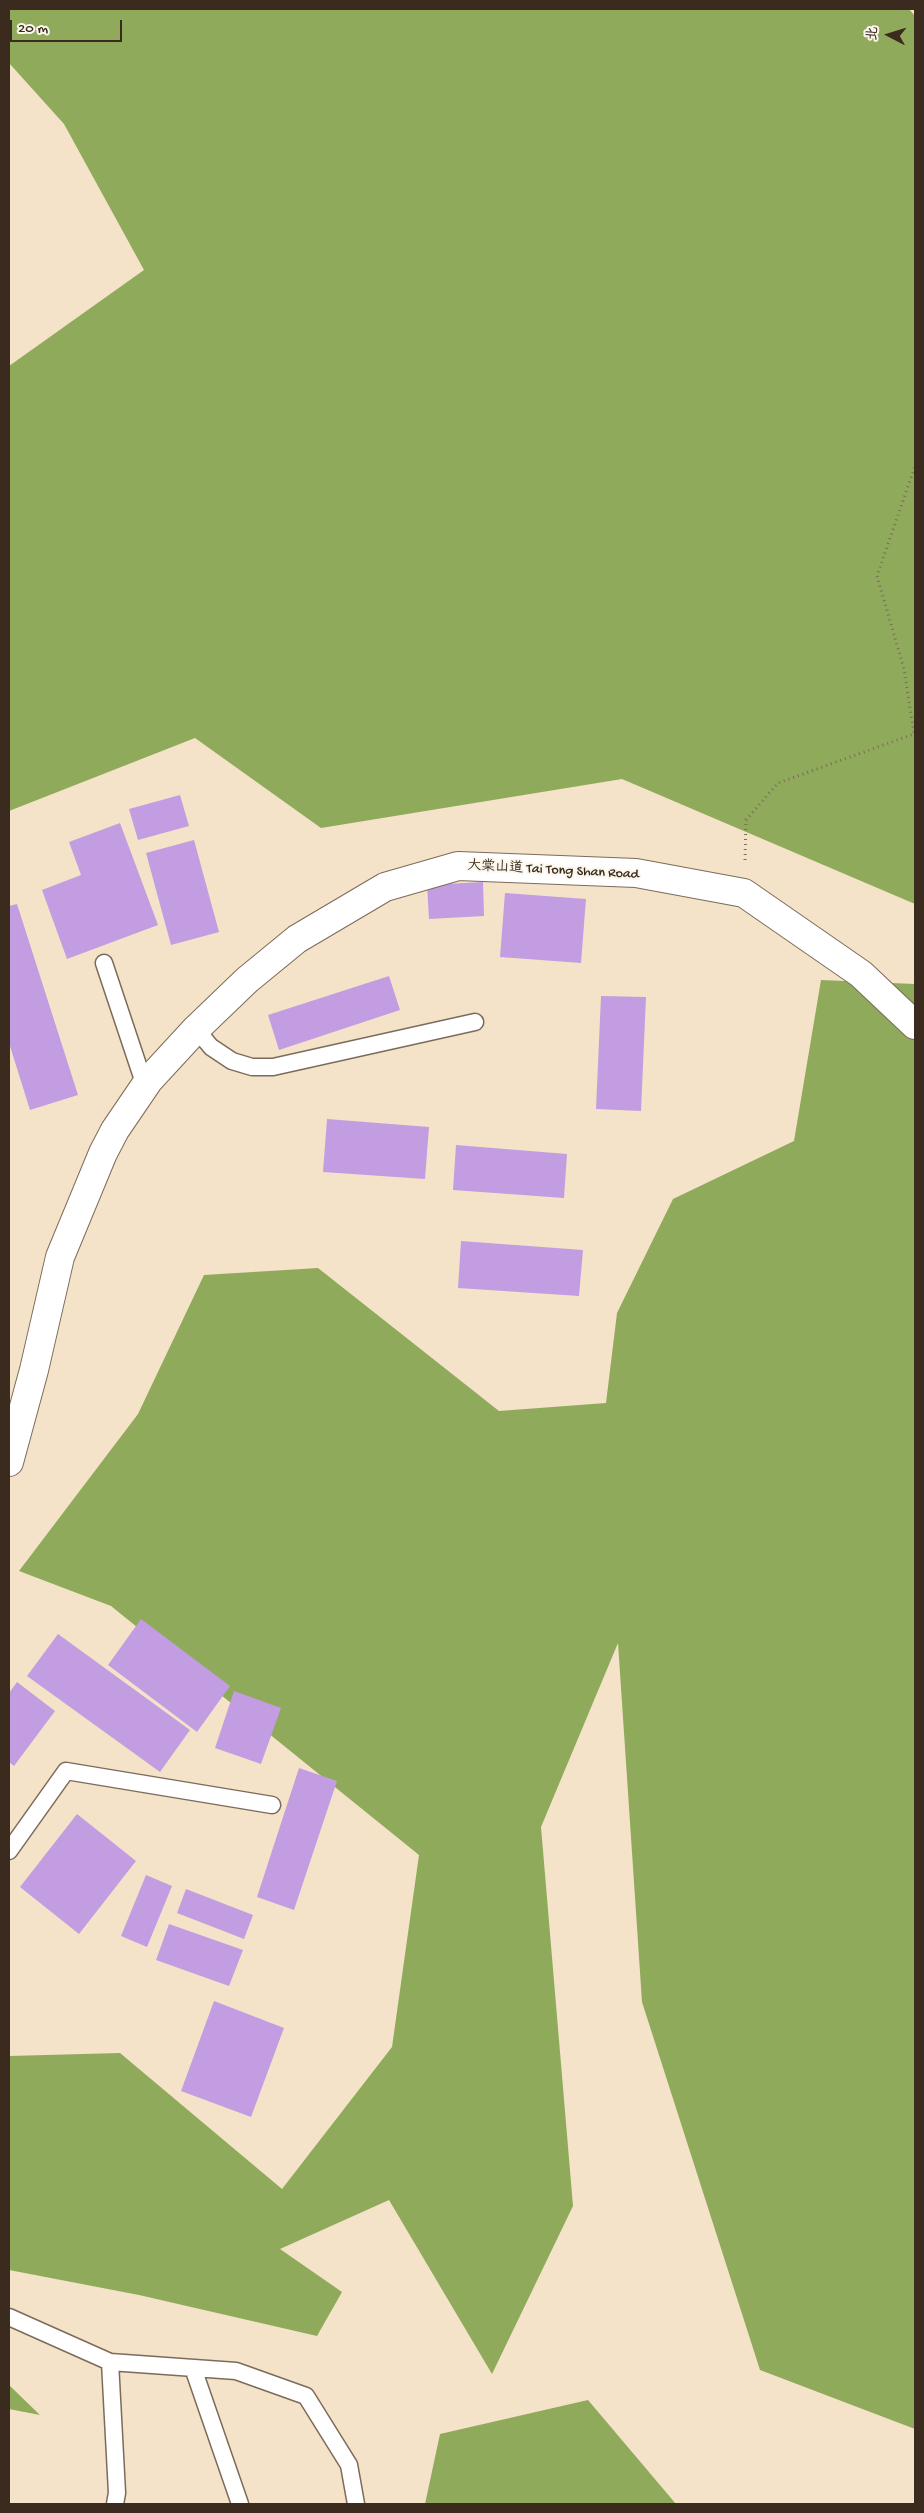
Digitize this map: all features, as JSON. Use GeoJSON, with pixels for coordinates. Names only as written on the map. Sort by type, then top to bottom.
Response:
{"type":"FeatureCollection","features":[{"type":"Feature","properties":{"kind":"street","name":"大棠山道 Tai Tong Shan Road"},"geometry":{"type":"LineString","coordinates":[[9,1462],[34,1370],[60,1257],[103,1153],[115,1130],[145,1086],[196,1028],[247,980],[297,939],[385,887],[458,866],[636,873],[744,893],[861,974],[915,1024]]}},
{"type":"Feature","properties":{"kind":"lane"},"geometry":{"type":"LineString","coordinates":[[104,963],[145,1086]]}},
{"type":"Feature","properties":{"kind":"lane"},"geometry":{"type":"LineString","coordinates":[[196,1028],[211,1047],[232,1061],[252,1067],[273,1067],[475,1022]]}},
{"type":"Feature","properties":{"kind":"lane"},"geometry":{"type":"LineString","coordinates":[[9,1851],[66,1771],[272,1805]]}},
{"type":"Feature","properties":{"kind":"lane"},"geometry":{"type":"LineString","coordinates":[[9,2317],[110,2362],[236,2371],[306,2396],[348,2465],[356,2504]]}},
{"type":"Feature","properties":{"kind":"lane"},"geometry":{"type":"LineString","coordinates":[[110,2362],[117,2493],[115,2504]]}},
{"type":"Feature","properties":{"kind":"lane"},"geometry":{"type":"LineString","coordinates":[[193,2368],[240,2504]]}},
{"type":"Feature","properties":{"kind":"path"},"geometry":{"type":"LineString","coordinates":[[744,893],[746,820],[778,782],[914,734],[904,669],[877,576],[915,466]]}},
{"type":"Feature","properties":{"kind":"green space"},"geometry":{"type":"Polygon","coordinates":[[[9,9],[909,9],[915,16],[915,904],[622,779],[321,828],[195,738],[9,811],[9,366],[144,270],[64,124],[9,63],[9,9]]]}},
{"type":"Feature","properties":{"kind":"green space"},"geometry":{"type":"Polygon","coordinates":[[[821,980],[915,984],[915,2429],[760,2370],[642,2002],[618,1643],[541,1827],[573,2206],[492,2374],[389,2200],[280,2249],[342,2292],[317,2336],[139,2295],[9,2270],[9,2056],[120,2053],[282,2189],[392,2047],[419,1855],[111,1606],[19,1571],[138,1414],[204,1275],[318,1268],[499,1411],[606,1403],[617,1313],[673,1199],[794,1141],[821,980]]]}},
{"type":"Feature","properties":{"kind":"green space"},"geometry":{"type":"Polygon","coordinates":[[[9,2385],[40,2415],[9,2409],[9,2385]]]}},
{"type":"Feature","properties":{"kind":"green space"},"geometry":{"type":"Polygon","coordinates":[[[588,2400],[676,2504],[425,2504],[440,2434],[588,2400]]]}},
{"type":"Feature","properties":{"kind":"building"},"geometry":{"type":"Polygon","coordinates":[[[180,795],[189,826],[138,840],[129,809],[180,795]]]}},
{"type":"Feature","properties":{"kind":"building"},"geometry":{"type":"Polygon","coordinates":[[[120,823],[158,925],[67,959],[42,890],[81,875],[69,842],[120,823]]]}},
{"type":"Feature","properties":{"kind":"building"},"geometry":{"type":"Polygon","coordinates":[[[194,840],[219,932],[171,945],[146,853],[194,840]]]}},
{"type":"Feature","properties":{"kind":"building"},"geometry":{"type":"Polygon","coordinates":[[[483,882],[484,916],[429,919],[427,885],[483,882]]]}},
{"type":"Feature","properties":{"kind":"building"},"geometry":{"type":"Polygon","coordinates":[[[505,893],[586,899],[581,963],[500,957],[505,893]]]}},
{"type":"Feature","properties":{"kind":"building"},"geometry":{"type":"Polygon","coordinates":[[[17,904],[78,1095],[30,1110],[9,1043],[9,906],[17,904]]]}},
{"type":"Feature","properties":{"kind":"building"},"geometry":{"type":"Polygon","coordinates":[[[389,976],[400,1010],[279,1050],[268,1015],[389,976]]]}},
{"type":"Feature","properties":{"kind":"building"},"geometry":{"type":"Polygon","coordinates":[[[601,996],[646,997],[641,1111],[596,1109],[601,996]]]}},
{"type":"Feature","properties":{"kind":"building"},"geometry":{"type":"Polygon","coordinates":[[[327,1119],[429,1127],[425,1179],[323,1172],[327,1119]]]}},
{"type":"Feature","properties":{"kind":"building"},"geometry":{"type":"Polygon","coordinates":[[[456,1145],[567,1154],[564,1198],[453,1190],[456,1145]]]}},
{"type":"Feature","properties":{"kind":"building"},"geometry":{"type":"Polygon","coordinates":[[[461,1241],[583,1250],[579,1296],[458,1288],[461,1241]]]}},
{"type":"Feature","properties":{"kind":"building"},"geometry":{"type":"Polygon","coordinates":[[[141,1619],[230,1686],[197,1732],[108,1665],[141,1619]]]}},
{"type":"Feature","properties":{"kind":"building"},"geometry":{"type":"Polygon","coordinates":[[[58,1634],[190,1730],[160,1772],[27,1676],[58,1634]]]}},
{"type":"Feature","properties":{"kind":"building"},"geometry":{"type":"Polygon","coordinates":[[[17,1682],[55,1711],[14,1766],[9,1762],[9,1693],[17,1682]]]}},
{"type":"Feature","properties":{"kind":"building"},"geometry":{"type":"Polygon","coordinates":[[[234,1691],[281,1708],[261,1764],[215,1748],[234,1691]]]}},
{"type":"Feature","properties":{"kind":"building"},"geometry":{"type":"Polygon","coordinates":[[[299,1768],[337,1781],[294,1910],[257,1897],[299,1768]]]}},
{"type":"Feature","properties":{"kind":"building"},"geometry":{"type":"Polygon","coordinates":[[[77,1814],[136,1861],[79,1934],[20,1887],[77,1814]]]}},
{"type":"Feature","properties":{"kind":"building"},"geometry":{"type":"Polygon","coordinates":[[[146,1875],[172,1886],[147,1947],[121,1936],[146,1875]]]}},
{"type":"Feature","properties":{"kind":"building"},"geometry":{"type":"Polygon","coordinates":[[[186,1889],[253,1915],[244,1939],[177,1913],[186,1889]]]}},
{"type":"Feature","properties":{"kind":"building"},"geometry":{"type":"Polygon","coordinates":[[[169,1924],[243,1950],[229,1986],[156,1960],[169,1924]]]}},
{"type":"Feature","properties":{"kind":"building"},"geometry":{"type":"Polygon","coordinates":[[[214,2001],[284,2028],[251,2117],[181,2091],[214,2001]]]}}]}
